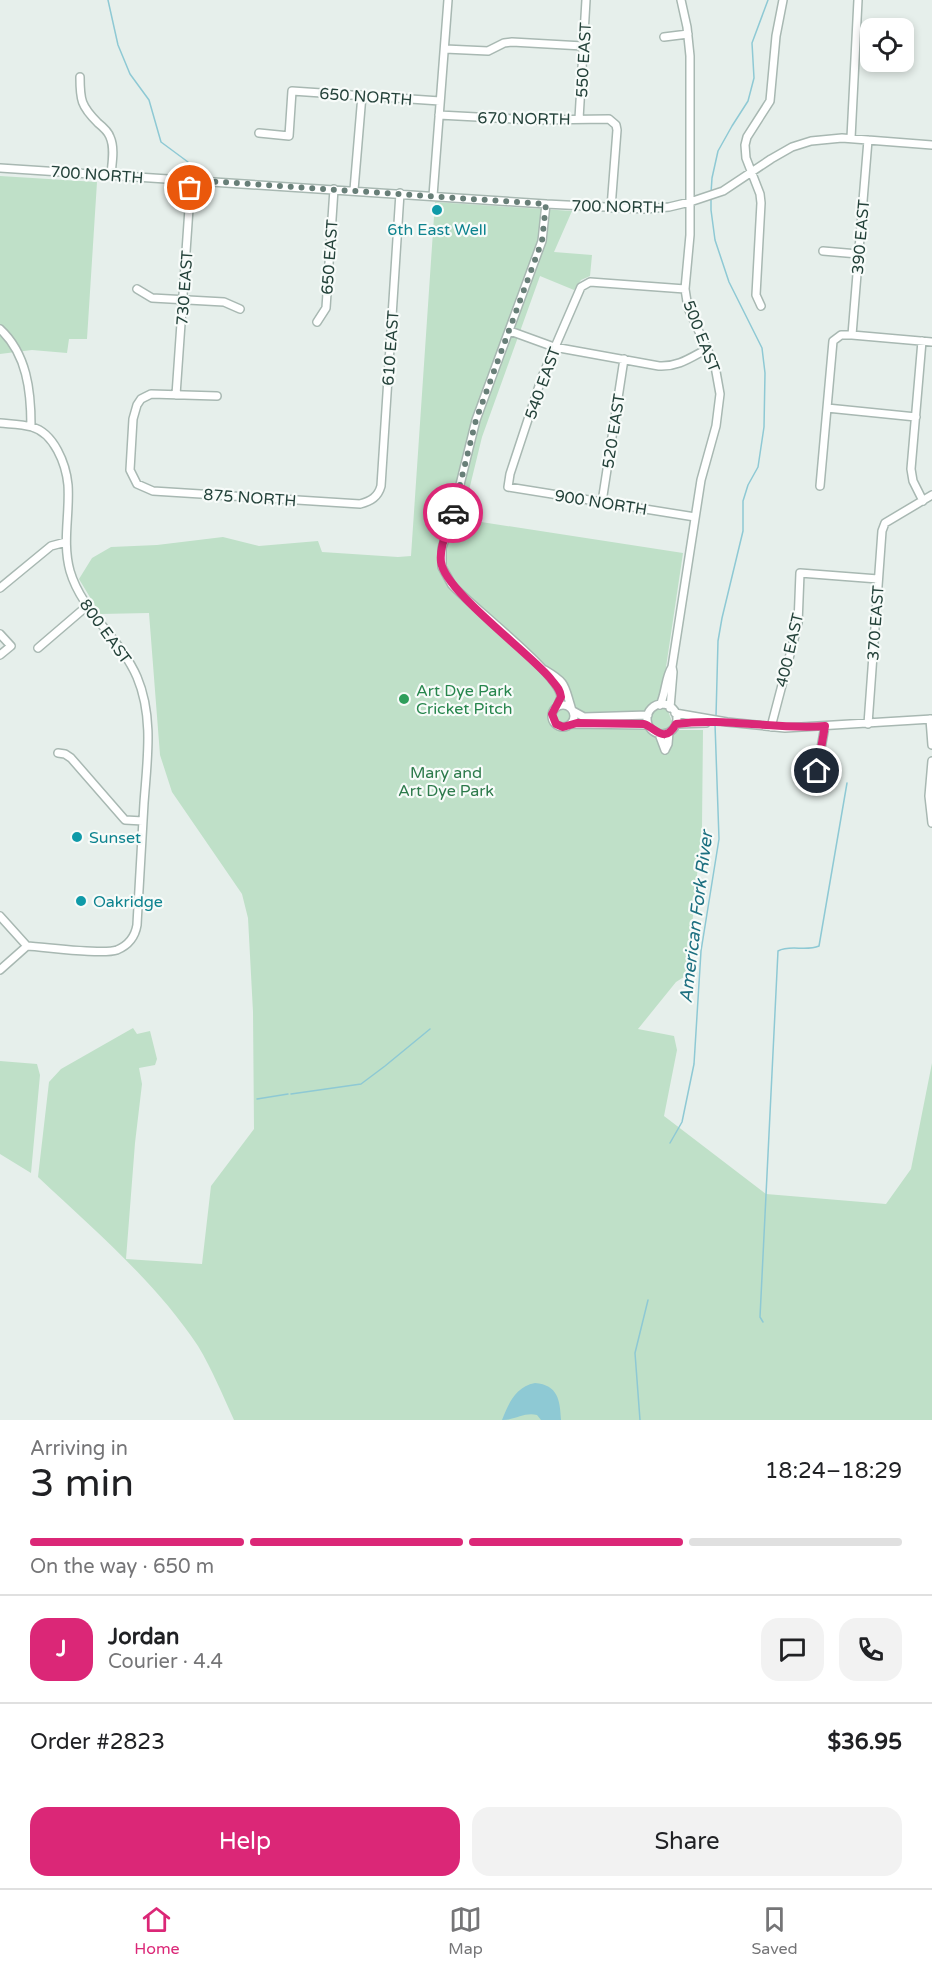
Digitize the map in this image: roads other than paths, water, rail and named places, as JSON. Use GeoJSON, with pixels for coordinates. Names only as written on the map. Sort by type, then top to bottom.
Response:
{"type":"FeatureCollection","features":[{"type":"Feature","properties":{"kind":"street"},"geometry":{"type":"LineString","coordinates":[[433,196],[448,0]]}},
{"type":"Feature","properties":{"kind":"street","name":"550 EAST"},"geometry":{"type":"LineString","coordinates":[[579,119],[586,0]]}},
{"type":"Feature","properties":{"kind":"street","name":"500 EAST"},"geometry":{"type":"LineString","coordinates":[[673,710],[672,667],[701,480],[719,409],[719,380],[688,308],[685,289],[690,235],[690,57],[681,0]]}},
{"type":"Feature","properties":{"kind":"street"},"geometry":{"type":"LineString","coordinates":[[761,306],[756,295],[762,203],[744,152],[747,137],[770,101],[776,30],[783,0]]}},
{"type":"Feature","properties":{"kind":"street"},"geometry":{"type":"LineString","coordinates":[[851,138],[858,0]]}},
{"type":"Feature","properties":{"kind":"street"},"geometry":{"type":"LineString","coordinates":[[664,37],[688,34]]}},
{"type":"Feature","properties":{"kind":"street"},"geometry":{"type":"LineString","coordinates":[[445,49],[488,51],[504,43],[512,42],[584,46]]}},
{"type":"Feature","properties":{"kind":"street"},"geometry":{"type":"LineString","coordinates":[[80,77],[81,101],[89,114],[111,138],[111,174]]}},
{"type":"Feature","properties":{"kind":"street","name":"650 NORTH"},"geometry":{"type":"LineString","coordinates":[[260,133],[288,135],[292,91],[440,101]]}},
{"type":"Feature","properties":{"kind":"street"},"geometry":{"type":"LineString","coordinates":[[354,190],[362,95]]}},
{"type":"Feature","properties":{"kind":"street","name":"670 NORTH"},"geometry":{"type":"LineString","coordinates":[[439,115],[534,120],[609,119],[616,125],[611,208]]}},
{"type":"Feature","properties":{"kind":"street","name":"700 NORTH"},"geometry":{"type":"LineString","coordinates":[[0,168],[611,208],[651,208],[690,202],[728,188],[771,159],[801,144],[822,139],[851,138],[932,145]]}},
{"type":"Feature","properties":{"kind":"street","name":"390 EAST"},"geometry":{"type":"LineString","coordinates":[[852,335],[868,140]]}},
{"type":"Feature","properties":{"kind":"street","name":"730 EAST"},"geometry":{"type":"LineString","coordinates":[[176,395],[191,180]]}},
{"type":"Feature","properties":{"kind":"street","name":"650 EAST"},"geometry":{"type":"LineString","coordinates":[[317,322],[326,308],[334,189]]}},
{"type":"Feature","properties":{"kind":"street","name":"610 EAST"},"geometry":{"type":"LineString","coordinates":[[373,500],[381,486],[400,193]]}},
{"type":"Feature","properties":{"kind":"street"},"geometry":{"type":"LineString","coordinates":[[546,204],[542,241],[472,435],[451,521],[443,542],[441,562],[452,585],[541,667],[560,690],[561,697],[552,714],[553,721],[563,727],[571,724],[648,725]]}},
{"type":"Feature","properties":{"kind":"street"},"geometry":{"type":"LineString","coordinates":[[823,251],[858,254]]}},
{"type":"Feature","properties":{"kind":"street","name":"540 EAST"},"geometry":{"type":"LineString","coordinates":[[508,487],[538,387],[581,287],[590,282],[685,289]]}},
{"type":"Feature","properties":{"kind":"street"},"geometry":{"type":"LineString","coordinates":[[137,289],[153,298],[224,302],[240,309]]}},
{"type":"Feature","properties":{"kind":"street"},"geometry":{"type":"LineString","coordinates":[[0,329],[11,340],[22,361],[31,405],[31,426],[0,423]]}},
{"type":"Feature","properties":{"kind":"street"},"geometry":{"type":"LineString","coordinates":[[510,331],[554,347],[669,367],[680,364],[706,349]]}},
{"type":"Feature","properties":{"kind":"street"},"geometry":{"type":"LineString","coordinates":[[820,486],[832,345],[837,337],[852,335],[932,342]]}},
{"type":"Feature","properties":{"kind":"street"},"geometry":{"type":"LineString","coordinates":[[922,341],[911,475],[923,501],[932,495]]}},
{"type":"Feature","properties":{"kind":"street","name":"520 EAST"},"geometry":{"type":"LineString","coordinates":[[602,502],[624,359]]}},
{"type":"Feature","properties":{"kind":"street","name":"875 NORTH"},"geometry":{"type":"LineString","coordinates":[[176,395],[151,394],[141,399],[137,405],[133,419],[130,470],[141,487],[153,491],[360,504],[373,500]]}},
{"type":"Feature","properties":{"kind":"street"},"geometry":{"type":"LineString","coordinates":[[176,395],[217,396]]}},
{"type":"Feature","properties":{"kind":"street"},"geometry":{"type":"LineString","coordinates":[[826,408],[915,417]]}},
{"type":"Feature","properties":{"kind":"street","name":"800 EAST"},"geometry":{"type":"LineString","coordinates":[[27,946],[106,952],[124,946],[133,937],[137,925],[148,737],[143,695],[136,675],[124,651],[87,606],[71,574],[66,542],[68,480],[53,443],[42,432],[31,426]]}},
{"type":"Feature","properties":{"kind":"street","name":"900 NORTH"},"geometry":{"type":"LineString","coordinates":[[508,487],[695,518]]}},
{"type":"Feature","properties":{"kind":"street","name":"370 EAST"},"geometry":{"type":"LineString","coordinates":[[868,724],[882,531],[885,523],[923,501]]}},
{"type":"Feature","properties":{"kind":"street"},"geometry":{"type":"LineString","coordinates":[[0,588],[51,546],[66,542]]}},
{"type":"Feature","properties":{"kind":"street","name":"400 EAST"},"geometry":{"type":"LineString","coordinates":[[771,727],[796,635],[800,573],[878,579]]}},
{"type":"Feature","properties":{"kind":"street"},"geometry":{"type":"LineString","coordinates":[[38,648],[87,606]]}},
{"type":"Feature","properties":{"kind":"street"},"geometry":{"type":"LineString","coordinates":[[0,634],[10,646],[0,655]]}},
{"type":"Feature","properties":{"kind":"street"},"geometry":{"type":"LineString","coordinates":[[541,667],[557,677],[565,686],[574,719],[571,724]]}},
{"type":"Feature","properties":{"kind":"street","name":"500 EAST"},"geometry":{"type":"LineString","coordinates":[[660,705],[672,667]]}},
{"type":"Feature","properties":{"kind":"street"},"geometry":{"type":"LineString","coordinates":[[557,707],[563,704],[584,717],[648,715]]}},
{"type":"Feature","properties":{"kind":"street"},"geometry":{"type":"LineString","coordinates":[[705,720],[676,724],[669,732],[665,750],[659,734],[648,725],[648,715],[652,708],[660,705],[705,720],[771,727],[868,724],[931,719],[932,745]]}},
{"type":"Feature","properties":{"kind":"street"},"geometry":{"type":"LineString","coordinates":[[673,710],[676,724]]}},
{"type":"Feature","properties":{"kind":"street"},"geometry":{"type":"LineString","coordinates":[[817,771],[825,726]]}},
{"type":"Feature","properties":{"kind":"street"},"geometry":{"type":"LineString","coordinates":[[659,734],[669,732]]}},
{"type":"Feature","properties":{"kind":"street"},"geometry":{"type":"LineString","coordinates":[[58,753],[71,758],[125,820],[143,821]]}},
{"type":"Feature","properties":{"kind":"street"},"geometry":{"type":"LineString","coordinates":[[932,761],[928,796],[932,823]]}},
{"type":"Feature","properties":{"kind":"street"},"geometry":{"type":"LineString","coordinates":[[0,916],[27,946],[0,970]]}},
{"type":"Feature","properties":{"kind":"water"},"geometry":{"type":"Polygon","coordinates":[[[535,1383],[543,1384],[553,1390],[560,1406],[561,1420],[541,1420],[537,1415],[532,1414],[502,1420],[510,1402],[518,1392],[535,1383]]]}},
{"type":"Feature","properties":{"kind":"waterway"},"geometry":{"type":"LineString","coordinates":[[108,0],[118,45],[130,74],[149,100],[161,142],[188,162]]}},
{"type":"Feature","properties":{"kind":"waterway","name":"American Fork River"},"geometry":{"type":"LineString","coordinates":[[711,193],[718,151],[748,101],[754,78],[752,43],[768,0]]}},
{"type":"Feature","properties":{"kind":"waterway","name":"American Fork River"},"geometry":{"type":"LineString","coordinates":[[711,198],[715,240],[729,282],[762,348],[765,373],[764,427],[758,467],[748,485],[743,501],[743,531],[718,641],[716,716]]}},
{"type":"Feature","properties":{"kind":"waterway","name":"American Fork River"},"geometry":{"type":"LineString","coordinates":[[670,1143],[682,1122],[694,1064],[701,951],[719,839],[715,724]]}},
{"type":"Feature","properties":{"kind":"waterway"},"geometry":{"type":"LineString","coordinates":[[763,1322],[760,1317],[778,951],[819,946],[847,783]]}},
{"type":"Feature","properties":{"kind":"waterway"},"geometry":{"type":"LineString","coordinates":[[291,1094],[361,1084],[430,1029]]}},
{"type":"Feature","properties":{"kind":"waterway"},"geometry":{"type":"LineString","coordinates":[[257,1099],[288,1094]]}},
{"type":"Feature","properties":{"kind":"waterway","name":"American Fork River"},"geometry":{"type":"LineString","coordinates":[[640,1420],[635,1353],[648,1300]]}},
{"type":"Feature","properties":{"kind":"place","name":"6th East Well"},"geometry":{"type":"Point","coordinates":[437,210]}},
{"type":"Feature","properties":{"kind":"place","name":"Art Dye Park Cricket Pitch"},"geometry":{"type":"Point","coordinates":[404,699]}},
{"type":"Feature","properties":{"kind":"place","name":"Sunset"},"geometry":{"type":"Point","coordinates":[77,837]}},
{"type":"Feature","properties":{"kind":"place","name":"Oakridge"},"geometry":{"type":"Point","coordinates":[81,901]}},
{"type":"Feature","properties":{"kind":"park label","name":"Mary and Art Dye Park"},"geometry":{"type":"Point","coordinates":[446,781]}}]}
